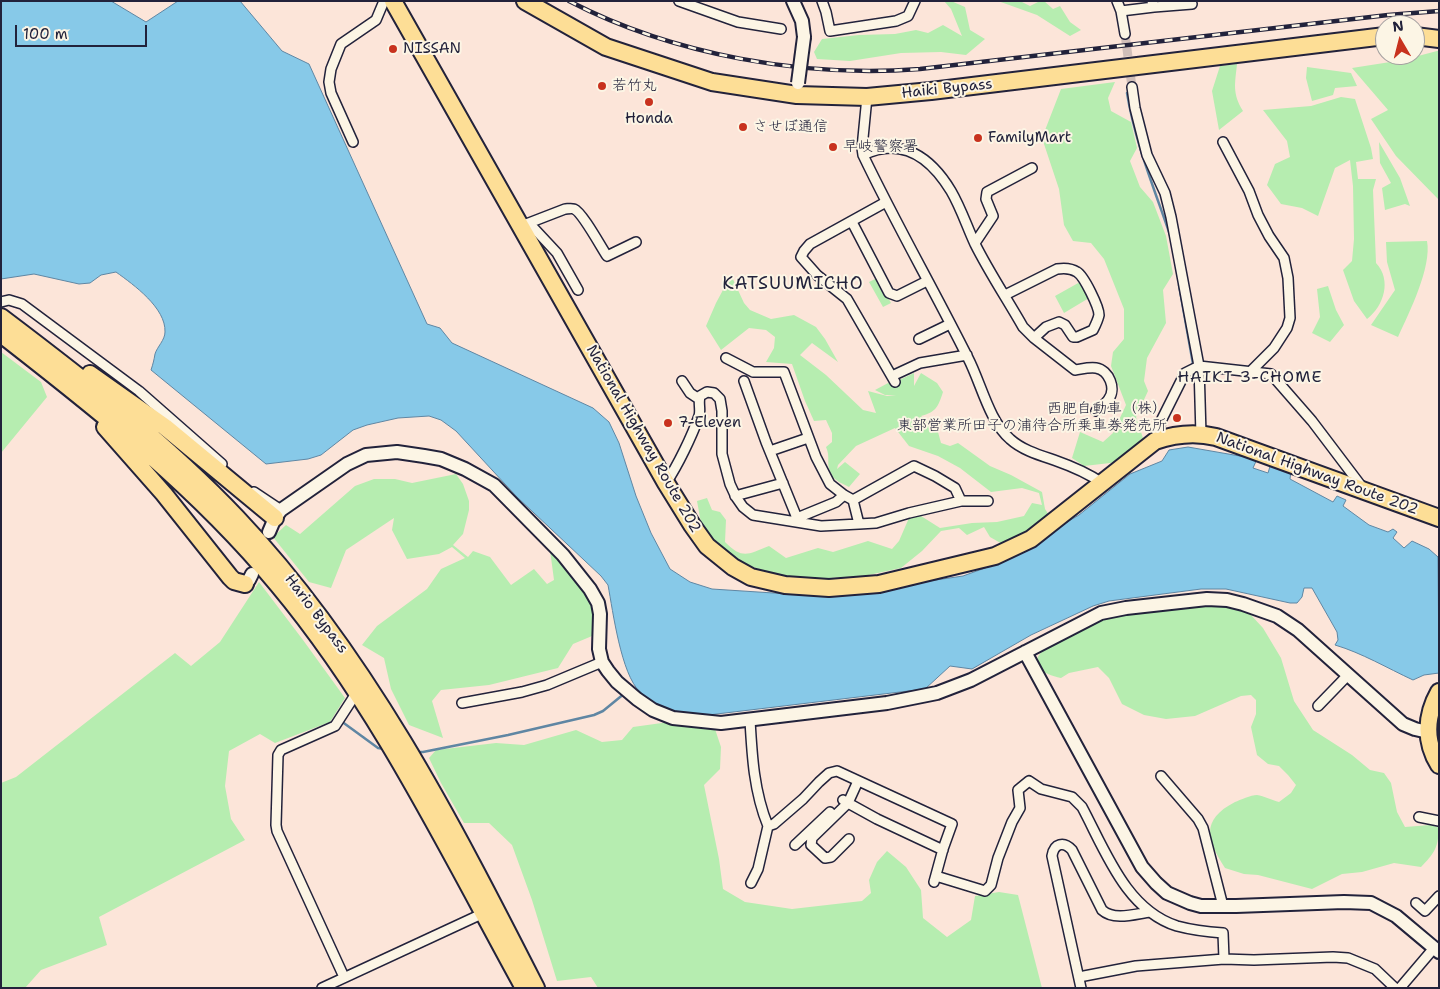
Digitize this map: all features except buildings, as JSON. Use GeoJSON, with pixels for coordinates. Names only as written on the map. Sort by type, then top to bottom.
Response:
{"type":"FeatureCollection","features":[{"type":"Feature","properties":{"kind":"highway","name":"National Highway Route 202"},"geometry":{"type":"LineString","coordinates":[[393,1],[525,224],[666,483],[692,525],[707,546],[733,567],[751,577],[785,585],[829,588],[879,584],[994,556],[1031,539],[1155,441],[1169,436],[1201,435],[1216,437],[1439,518]]}},
{"type":"Feature","properties":{"kind":"highway","name":"Haiki Bypass"},"geometry":{"type":"LineString","coordinates":[[525,1],[606,47],[712,82],[867,97],[941,90],[1375,37]]}},
{"type":"Feature","properties":{"kind":"highway"},"geometry":{"type":"LineString","coordinates":[[1425,37],[1439,39]]}},
{"type":"Feature","properties":{"kind":"highway","name":"Hario Bypass"},"geometry":{"type":"LineString","coordinates":[[1,316],[39,355],[185,485],[226,526],[254,556],[306,619],[357,692],[375,710]]}},
{"type":"Feature","properties":{"kind":"highway","name":"Hario Bypass"},"geometry":{"type":"LineString","coordinates":[[1,334],[39,355],[143,430],[237,518],[290,578],[362,676],[375,710],[427,797],[489,911],[536,988]]}},
{"type":"Feature","properties":{"kind":"highway"},"geometry":{"type":"LineString","coordinates":[[39,355],[87,372],[143,411],[165,427],[275,520]]}},
{"type":"Feature","properties":{"kind":"highway"},"geometry":{"type":"LineString","coordinates":[[39,355],[140,465],[230,577],[234,581],[248,579]]}},
{"type":"Feature","properties":{"kind":"highway"},"geometry":{"type":"LineString","coordinates":[[1439,692],[1431,710],[1428,732],[1432,749],[1439,765]]}},
{"type":"Feature","properties":{"kind":"highway","name":"Hario Bypass"},"geometry":{"type":"LineString","coordinates":[[489,911],[524,988]]}},
{"type":"Feature","properties":{"kind":"street"},"geometry":{"type":"LineString","coordinates":[[352,142],[331,93],[329,82],[331,69],[341,44],[376,20],[384,1]]}},
{"type":"Feature","properties":{"kind":"street"},"geometry":{"type":"LineString","coordinates":[[679,1],[738,22],[782,29]]}},
{"type":"Feature","properties":{"kind":"street"},"geometry":{"type":"LineString","coordinates":[[793,1],[802,21],[804,37],[798,89]]}},
{"type":"Feature","properties":{"kind":"street"},"geometry":{"type":"LineString","coordinates":[[822,1],[830,31],[896,21],[908,16],[915,1]]}},
{"type":"Feature","properties":{"kind":"street"},"geometry":{"type":"LineString","coordinates":[[1117,1],[1121,11],[1125,34]]}},
{"type":"Feature","properties":{"kind":"street"},"geometry":{"type":"LineString","coordinates":[[1121,11],[1153,4],[1192,4]]}},
{"type":"Feature","properties":{"kind":"street"},"geometry":{"type":"LineString","coordinates":[[1132,87],[1135,108],[1147,155],[1165,193],[1171,217],[1199,366],[1201,435]]}},
{"type":"Feature","properties":{"kind":"street"},"geometry":{"type":"LineString","coordinates":[[867,97],[863,155],[967,356],[1000,429],[1011,440],[1037,454],[1090,475],[1102,483]]}},
{"type":"Feature","properties":{"kind":"street"},"geometry":{"type":"LineString","coordinates":[[1223,142],[1249,191],[1258,215],[1269,236],[1284,258],[1288,278],[1290,318],[1287,328],[1274,348],[1251,371]]}},
{"type":"Feature","properties":{"kind":"street"},"geometry":{"type":"LineString","coordinates":[[863,155],[869,152],[897,148],[917,154],[928,162],[952,192],[975,244],[1023,327],[1075,370],[1094,368],[1103,370],[1108,375],[1112,394],[1109,400],[1096,411]]}},
{"type":"Feature","properties":{"kind":"street"},"geometry":{"type":"LineString","coordinates":[[975,244],[993,216],[986,199],[987,192],[1032,168]]}},
{"type":"Feature","properties":{"kind":"street"},"geometry":{"type":"LineString","coordinates":[[886,202],[810,244],[801,257],[817,275],[848,299],[894,379],[920,363],[967,356]]}},
{"type":"Feature","properties":{"kind":"street"},"geometry":{"type":"LineString","coordinates":[[578,290],[557,253],[525,224],[573,208],[582,216],[607,256],[636,242]]}},
{"type":"Feature","properties":{"kind":"street"},"geometry":{"type":"LineString","coordinates":[[852,222],[889,293],[897,296],[927,281]]}},
{"type":"Feature","properties":{"kind":"street"},"geometry":{"type":"LineString","coordinates":[[1005,295],[1057,268],[1076,271],[1081,275],[1097,306],[1099,315],[1093,330],[1077,337],[1072,337],[1065,325],[1059,322],[1046,327],[1034,338]]}},
{"type":"Feature","properties":{"kind":"street"},"geometry":{"type":"LineString","coordinates":[[1,302],[9,300],[22,304],[139,391],[255,492],[275,520],[347,464],[366,455],[397,452],[441,459],[466,469],[494,485],[563,555],[590,589],[598,603],[600,614],[598,639],[602,662],[617,682],[653,710],[673,718],[696,722],[721,723],[886,703],[937,693],[971,680],[1101,613],[1112,610],[1207,599],[1227,600],[1278,616],[1298,630],[1403,724],[1428,732]]}},
{"type":"Feature","properties":{"kind":"street"},"geometry":{"type":"LineString","coordinates":[[919,339],[950,324]]}},
{"type":"Feature","properties":{"kind":"street"},"geometry":{"type":"LineString","coordinates":[[726,358],[753,372],[784,372],[816,457],[830,484],[853,500],[859,524]]}},
{"type":"Feature","properties":{"kind":"street"},"geometry":{"type":"LineString","coordinates":[[1155,441],[1162,419],[1185,373],[1199,366],[1271,374],[1312,421],[1365,492]]}},
{"type":"Feature","properties":{"kind":"street"},"geometry":{"type":"LineString","coordinates":[[682,381],[690,393],[699,399]]}},
{"type":"Feature","properties":{"kind":"street"},"geometry":{"type":"LineString","coordinates":[[744,381],[796,520]]}},
{"type":"Feature","properties":{"kind":"street"},"geometry":{"type":"LineString","coordinates":[[666,483],[674,471],[700,413],[700,396],[707,392],[714,393],[720,399],[722,411],[722,454],[730,484],[735,496],[753,515],[796,520],[821,526],[876,523],[908,512],[961,501],[988,501]]}},
{"type":"Feature","properties":{"kind":"street"},"geometry":{"type":"LineString","coordinates":[[770,451],[808,438]]}},
{"type":"Feature","properties":{"kind":"street"},"geometry":{"type":"LineString","coordinates":[[853,500],[914,466],[955,488],[961,501]]}},
{"type":"Feature","properties":{"kind":"street"},"geometry":{"type":"LineString","coordinates":[[735,496],[783,483]]}},
{"type":"Feature","properties":{"kind":"street"},"geometry":{"type":"LineString","coordinates":[[796,520],[836,502],[844,495]]}},
{"type":"Feature","properties":{"kind":"street"},"geometry":{"type":"LineString","coordinates":[[1025,652],[1142,867],[1156,884],[1172,896],[1201,906],[1371,903],[1396,916],[1436,950],[1400,988]]}},
{"type":"Feature","properties":{"kind":"street"},"geometry":{"type":"LineString","coordinates":[[462,703],[522,692],[602,662]]}},
{"type":"Feature","properties":{"kind":"street"},"geometry":{"type":"LineString","coordinates":[[1318,706],[1348,675]]}},
{"type":"Feature","properties":{"kind":"street"},"geometry":{"type":"LineString","coordinates":[[344,977],[277,831],[278,756],[281,750],[335,726],[357,692]]}},
{"type":"Feature","properties":{"kind":"street"},"geometry":{"type":"LineString","coordinates":[[750,720],[753,774],[763,815],[768,826],[758,868],[751,883]]}},
{"type":"Feature","properties":{"kind":"street"},"geometry":{"type":"LineString","coordinates":[[768,826],[774,824],[829,773],[842,772],[952,824],[942,850],[935,879],[985,891],[991,885],[998,858],[1012,822],[1020,808],[1018,790],[1029,781],[1041,789],[1072,798],[1082,807],[1122,881],[1150,912],[1177,926],[1223,933],[1224,959]]}},
{"type":"Feature","properties":{"kind":"street"},"geometry":{"type":"LineString","coordinates":[[1161,776],[1198,819],[1203,828],[1223,906]]}},
{"type":"Feature","properties":{"kind":"street"},"geometry":{"type":"LineString","coordinates":[[849,839],[831,857],[825,858],[811,845],[812,838],[848,803],[858,781]]}},
{"type":"Feature","properties":{"kind":"street"},"geometry":{"type":"LineString","coordinates":[[795,845],[843,800],[877,819],[942,850]]}},
{"type":"Feature","properties":{"kind":"street"},"geometry":{"type":"LineString","coordinates":[[1419,817],[1439,821]]}},
{"type":"Feature","properties":{"kind":"street"},"geometry":{"type":"LineString","coordinates":[[1081,988],[1052,856],[1056,845],[1068,846],[1072,850],[1102,910],[1106,914],[1113,916],[1150,912]]}},
{"type":"Feature","properties":{"kind":"street"},"geometry":{"type":"LineString","coordinates":[[1416,903],[1425,911],[1439,896]]}},
{"type":"Feature","properties":{"kind":"street"},"geometry":{"type":"LineString","coordinates":[[322,988],[489,911]]}},
{"type":"Feature","properties":{"kind":"street"},"geometry":{"type":"LineString","coordinates":[[1079,977],[1136,966],[1224,959],[1254,960],[1333,957],[1348,958],[1375,969],[1396,988]]}},
{"type":"Feature","properties":{"kind":"green space"},"geometry":{"type":"Polygon","coordinates":[[[944,1],[951,1],[965,7],[970,30],[985,39],[966,55],[941,52],[901,53],[850,61],[817,59],[814,52],[822,39],[895,34],[916,30],[928,33],[943,25],[962,36],[951,9],[944,1]]]}},
{"type":"Feature","properties":{"kind":"green space"},"geometry":{"type":"Polygon","coordinates":[[[998,1],[1020,1],[1030,6],[1044,1],[1053,9],[1060,6],[1070,22],[1081,30],[1070,36],[1037,15],[998,1]]]}},
{"type":"Feature","properties":{"kind":"green space"},"geometry":{"type":"Polygon","coordinates":[[[1439,51],[1439,200],[1396,156],[1371,119],[1388,110],[1352,68],[1375,64],[1425,65],[1425,54],[1439,51]]]}},
{"type":"Feature","properties":{"kind":"green space"},"geometry":{"type":"Polygon","coordinates":[[[1237,64],[1236,93],[1243,111],[1219,130],[1212,91],[1220,66],[1237,64]]]}},
{"type":"Feature","properties":{"kind":"green space"},"geometry":{"type":"Polygon","coordinates":[[[1307,67],[1351,73],[1357,86],[1335,88],[1333,95],[1312,101],[1306,78],[1307,67]]]}},
{"type":"Feature","properties":{"kind":"green space"},"geometry":{"type":"Polygon","coordinates":[[[1115,82],[1108,98],[1111,111],[1131,122],[1137,148],[1130,161],[1140,187],[1153,202],[1166,236],[1173,274],[1163,290],[1166,323],[1147,358],[1144,381],[1148,391],[1136,417],[1143,438],[1119,462],[1084,466],[1072,458],[1080,432],[1103,442],[1113,433],[1126,405],[1111,366],[1113,352],[1124,339],[1124,309],[1104,259],[1091,243],[1073,241],[1064,225],[1059,189],[1042,138],[1061,89],[1115,82]]]}},
{"type":"Feature","properties":{"kind":"green space"},"geometry":{"type":"Polygon","coordinates":[[[1341,97],[1355,99],[1371,148],[1373,159],[1356,162],[1358,179],[1376,179],[1373,190],[1376,263],[1384,277],[1385,285],[1382,300],[1373,314],[1367,319],[1354,301],[1343,270],[1352,261],[1354,239],[1353,186],[1350,160],[1335,168],[1318,216],[1302,208],[1281,204],[1267,185],[1275,164],[1290,157],[1287,141],[1263,110],[1311,106],[1341,97]]]}},
{"type":"Feature","properties":{"kind":"green space"},"geometry":{"type":"Polygon","coordinates":[[[1379,142],[1400,178],[1410,206],[1405,204],[1385,210],[1382,188],[1391,183],[1380,163],[1379,142]]]}},
{"type":"Feature","properties":{"kind":"green space"},"geometry":{"type":"Polygon","coordinates":[[[1427,241],[1428,252],[1423,276],[1398,337],[1371,325],[1395,290],[1387,262],[1386,242],[1427,241]]]}},
{"type":"Feature","properties":{"kind":"green space"},"geometry":{"type":"Polygon","coordinates":[[[731,275],[744,303],[750,310],[771,319],[794,315],[816,327],[838,362],[812,343],[800,355],[826,375],[863,410],[876,413],[868,391],[887,396],[896,395],[885,395],[875,390],[890,382],[893,386],[899,383],[899,380],[914,373],[914,386],[921,373],[937,383],[943,392],[940,402],[933,411],[921,416],[938,432],[941,443],[950,446],[958,443],[990,466],[1042,492],[1045,509],[1051,518],[1037,530],[1004,545],[990,537],[984,527],[967,535],[959,528],[941,531],[922,551],[901,568],[864,576],[795,580],[749,566],[734,557],[712,538],[701,523],[697,501],[707,498],[712,510],[720,512],[726,520],[725,542],[731,548],[746,554],[769,546],[786,558],[818,548],[833,552],[868,541],[892,549],[899,541],[909,518],[921,516],[940,528],[972,523],[997,522],[1024,516],[1032,503],[1042,505],[1039,493],[1022,488],[991,492],[960,468],[938,456],[909,446],[895,428],[856,446],[838,465],[837,469],[845,462],[860,474],[849,487],[839,482],[831,476],[826,447],[832,442],[832,433],[826,420],[814,421],[792,364],[766,362],[774,348],[775,337],[766,330],[749,328],[721,350],[706,326],[731,275]]]}},
{"type":"Feature","properties":{"kind":"green space"},"geometry":{"type":"Polygon","coordinates":[[[877,278],[891,303],[883,307],[869,282],[877,278]]]}},
{"type":"Feature","properties":{"kind":"green space"},"geometry":{"type":"Polygon","coordinates":[[[1080,282],[1089,298],[1064,313],[1055,296],[1080,282]]]}},
{"type":"Feature","properties":{"kind":"green space"},"geometry":{"type":"Polygon","coordinates":[[[1328,286],[1336,310],[1344,325],[1330,342],[1312,333],[1320,317],[1317,289],[1328,286]]]}},
{"type":"Feature","properties":{"kind":"green space"},"geometry":{"type":"Polygon","coordinates":[[[1,352],[41,382],[47,397],[1,453],[1,352]]]}},
{"type":"Feature","properties":{"kind":"green space"},"geometry":{"type":"Polygon","coordinates":[[[456,474],[463,484],[469,501],[469,510],[463,534],[453,545],[468,557],[473,551],[490,557],[511,585],[534,569],[547,584],[554,580],[550,550],[582,584],[594,609],[595,619],[592,636],[573,644],[558,668],[489,685],[441,690],[432,701],[443,738],[409,725],[391,689],[384,658],[362,645],[377,626],[427,589],[441,569],[465,558],[452,547],[439,554],[407,559],[392,530],[394,518],[346,550],[331,588],[309,582],[273,537],[286,525],[300,534],[355,486],[374,479],[395,479],[412,483],[456,474]]]}},
{"type":"Feature","properties":{"kind":"green space"},"geometry":{"type":"Polygon","coordinates":[[[259,582],[345,698],[330,722],[275,743],[260,734],[229,751],[225,786],[231,819],[245,840],[99,917],[107,945],[41,970],[25,988],[1,988],[1,783],[16,777],[175,653],[191,666],[220,642],[259,582]]]}},
{"type":"Feature","properties":{"kind":"green space"},"geometry":{"type":"Polygon","coordinates":[[[1210,603],[1234,608],[1250,614],[1263,628],[1281,658],[1294,701],[1313,730],[1352,755],[1370,770],[1384,773],[1391,783],[1397,812],[1405,827],[1430,825],[1438,827],[1438,840],[1435,850],[1421,867],[1394,863],[1362,872],[1342,874],[1312,889],[1225,868],[1211,840],[1210,831],[1216,816],[1235,802],[1252,796],[1257,795],[1279,802],[1291,793],[1296,785],[1279,766],[1268,764],[1257,755],[1251,727],[1256,714],[1256,700],[1251,695],[1241,696],[1195,716],[1166,719],[1144,715],[1122,704],[1109,678],[1098,667],[1069,673],[1061,678],[1048,674],[1039,668],[1037,664],[1037,659],[1046,648],[1105,618],[1210,603]]]}},
{"type":"Feature","properties":{"kind":"green space"},"geometry":{"type":"Polygon","coordinates":[[[669,722],[715,729],[721,747],[720,769],[704,785],[723,889],[745,902],[792,909],[862,901],[871,893],[869,880],[877,862],[887,851],[906,867],[921,890],[923,918],[947,937],[971,920],[975,896],[999,892],[1018,895],[1042,988],[598,988],[591,977],[557,981],[532,900],[512,845],[489,823],[464,823],[429,758],[436,750],[496,743],[524,745],[576,730],[602,742],[622,740],[633,727],[669,722]]]}},
{"type":"Feature","properties":{"kind":"water"},"geometry":{"type":"Polygon","coordinates":[[[1,1],[111,1],[146,22],[178,1],[240,1],[282,51],[309,64],[427,324],[440,328],[452,343],[593,408],[609,422],[619,443],[636,496],[651,533],[670,569],[690,582],[712,589],[804,595],[840,594],[963,576],[996,564],[1079,515],[1130,474],[1162,461],[1169,450],[1188,447],[1257,459],[1253,468],[1268,473],[1271,463],[1291,471],[1290,479],[1333,502],[1337,496],[1346,500],[1343,506],[1369,525],[1388,532],[1393,529],[1397,532],[1393,538],[1404,548],[1412,541],[1429,549],[1438,557],[1439,673],[1424,675],[1413,680],[1365,656],[1335,645],[1338,640],[1337,632],[1312,588],[1304,588],[1302,597],[1297,603],[1226,589],[1201,589],[1109,601],[1093,606],[1031,635],[972,669],[950,666],[925,689],[700,716],[660,706],[646,698],[633,683],[619,642],[608,585],[601,576],[517,497],[456,431],[441,420],[429,416],[398,418],[367,425],[353,430],[321,455],[308,459],[266,464],[151,370],[156,351],[165,335],[164,323],[155,306],[148,298],[116,272],[101,275],[90,283],[79,284],[34,274],[1,279],[1,1]]]}},
{"type":"Feature","properties":{"kind":"waterway"},"geometry":{"type":"LineString","coordinates":[[1127,93],[1140,147],[1170,235]]}},
{"type":"Feature","properties":{"kind":"waterway"},"geometry":{"type":"LineString","coordinates":[[1179,285],[1193,364]]}},
{"type":"Feature","properties":{"kind":"waterway"},"geometry":{"type":"LineString","coordinates":[[417,752],[508,735],[594,715],[603,711],[625,693]]}},
{"type":"Feature","properties":{"kind":"waterway"},"geometry":{"type":"LineString","coordinates":[[341,721],[378,748],[384,749]]}},
{"type":"Feature","properties":{"kind":"tunnel"},"geometry":{"type":"LineString","coordinates":[[1125,34],[1132,87]]}},
{"type":"Feature","properties":{"kind":"railway"},"geometry":{"type":"LineString","coordinates":[[569,1],[609,20],[651,36],[695,49],[785,66],[876,71],[920,69],[1388,15],[1439,11]]}},
{"type":"Feature","properties":{"kind":"place","name":"NISSAN"},"geometry":{"type":"Point","coordinates":[393,49]}},
{"type":"Feature","properties":{"kind":"place","name":"若竹丸"},"geometry":{"type":"Point","coordinates":[602,86]}},
{"type":"Feature","properties":{"kind":"place","name":"Honda"},"geometry":{"type":"Point","coordinates":[649,102]}},
{"type":"Feature","properties":{"kind":"place","name":"させぼ通信"},"geometry":{"type":"Point","coordinates":[743,127]}},
{"type":"Feature","properties":{"kind":"place","name":"FamilyMart"},"geometry":{"type":"Point","coordinates":[978,138]}},
{"type":"Feature","properties":{"kind":"place","name":"早岐警察署"},"geometry":{"type":"Point","coordinates":[833,147]}},
{"type":"Feature","properties":{"kind":"place","name":"西肥自動車（株） 東部営業所田子の浦待合所乗車券発売所"},"geometry":{"type":"Point","coordinates":[1177,418]}},
{"type":"Feature","properties":{"kind":"place","name":"7-Eleven"},"geometry":{"type":"Point","coordinates":[668,423]}},
{"type":"Feature","properties":{"kind":"district","name":"KATSUUMICHO"},"geometry":{"type":"Point","coordinates":[793,284]}},
{"type":"Feature","properties":{"kind":"district","name":"HAIKI 3-CHOME"},"geometry":{"type":"Point","coordinates":[1250,378]}}]}
